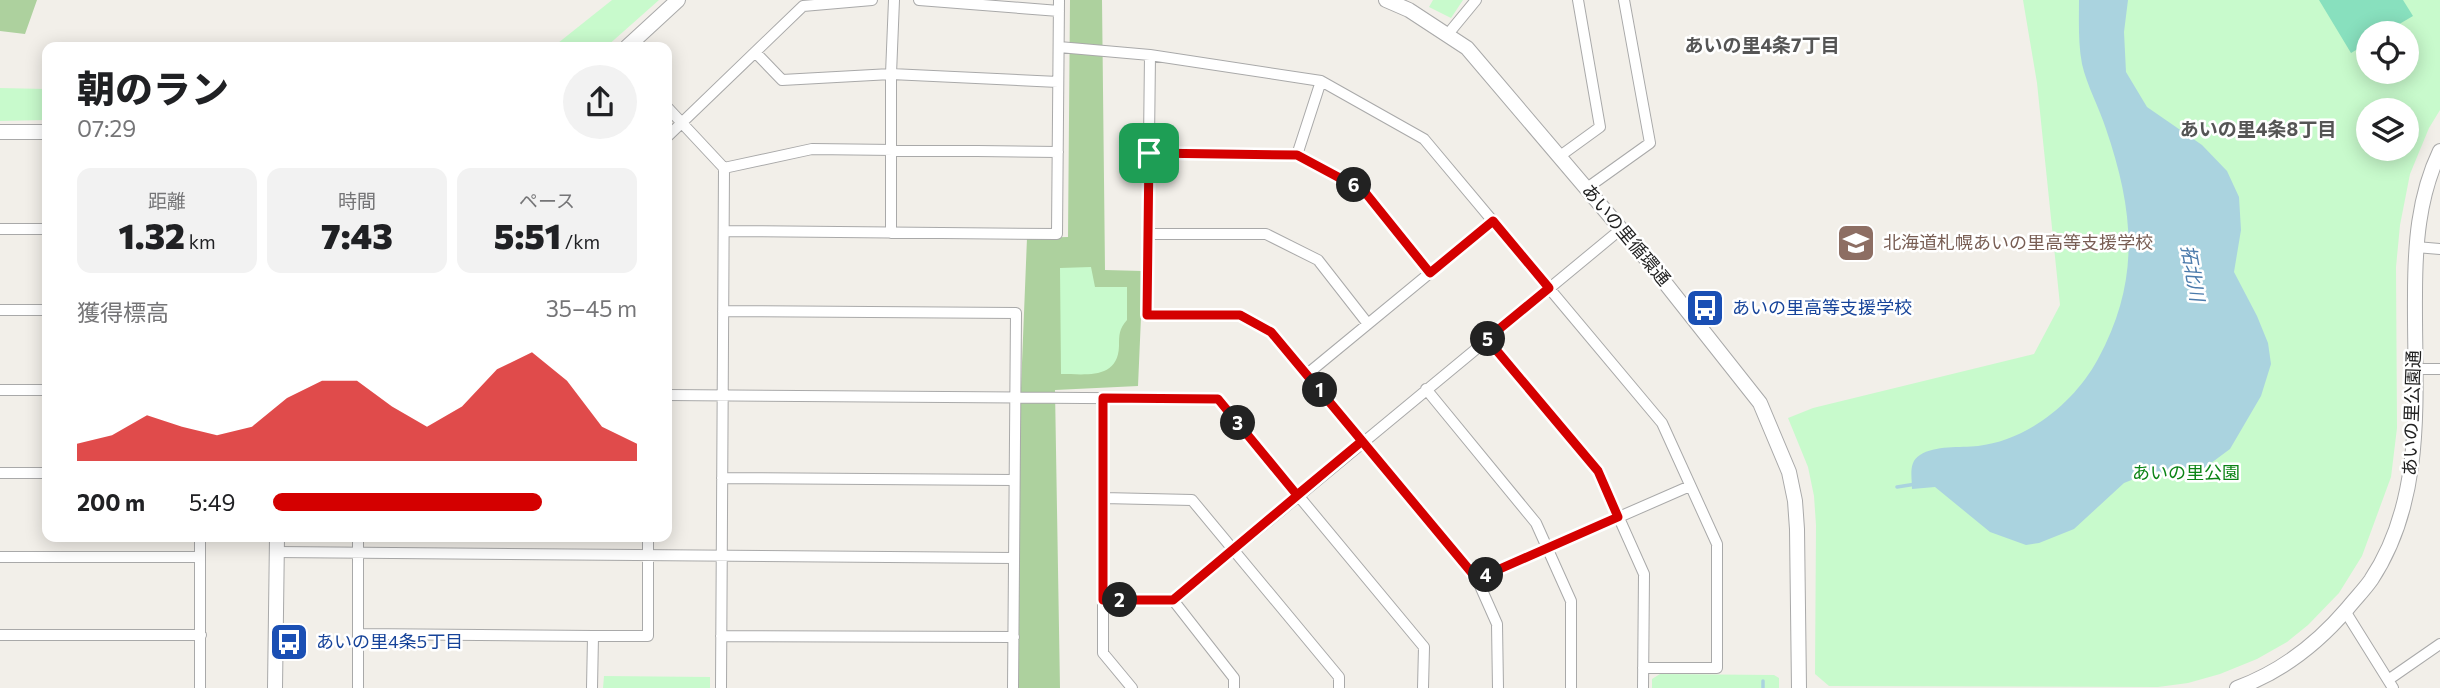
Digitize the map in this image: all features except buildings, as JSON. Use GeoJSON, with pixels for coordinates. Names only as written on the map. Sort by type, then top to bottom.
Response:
{"type":"FeatureCollection","features":[{"type":"Feature","properties":{"kind":"street"},"geometry":{"type":"LineString","coordinates":[[632,42],[678,0]]}},
{"type":"Feature","properties":{"kind":"street"},"geometry":{"type":"LineString","coordinates":[[672,132],[803,6],[872,0]]}},
{"type":"Feature","properties":{"kind":"street"},"geometry":{"type":"LineString","coordinates":[[891,233],[894,0]]}},
{"type":"Feature","properties":{"kind":"street"},"geometry":{"type":"LineString","coordinates":[[724,231],[1057,234],[1059,5],[919,0]]}},
{"type":"Feature","properties":{"kind":"street","name":"あいの里循環通"},"geometry":{"type":"LineString","coordinates":[[1386,0],[1409,10],[1467,48],[1621,229],[1760,403],[1789,472],[1797,529],[1799,688]]}},
{"type":"Feature","properties":{"kind":"street"},"geometry":{"type":"LineString","coordinates":[[1448,34],[1476,0]]}},
{"type":"Feature","properties":{"kind":"street"},"geometry":{"type":"LineString","coordinates":[[1560,156],[1600,127],[1578,0]]}},
{"type":"Feature","properties":{"kind":"street"},"geometry":{"type":"LineString","coordinates":[[1587,188],[1650,143],[1624,0]]}},
{"type":"Feature","properties":{"kind":"street"},"geometry":{"type":"LineString","coordinates":[[1059,47],[1150,55],[1321,81],[1424,139],[1662,423],[1717,544],[1717,668],[1643,668]]}},
{"type":"Feature","properties":{"kind":"street"},"geometry":{"type":"LineString","coordinates":[[755,52],[782,80],[891,74],[1058,82]]}},
{"type":"Feature","properties":{"kind":"street"},"geometry":{"type":"LineString","coordinates":[[1150,55],[1147,315],[1240,315],[1271,332],[1477,579],[1497,624],[1498,688]]}},
{"type":"Feature","properties":{"kind":"street"},"geometry":{"type":"LineString","coordinates":[[1297,155],[1321,81]]}},
{"type":"Feature","properties":{"kind":"street"},"geometry":{"type":"LineString","coordinates":[[672,113],[724,168],[721,688]]}},
{"type":"Feature","properties":{"kind":"street"},"geometry":{"type":"LineString","coordinates":[[0,132],[42,132]]}},
{"type":"Feature","properties":{"kind":"street"},"geometry":{"type":"LineString","coordinates":[[724,168],[812,149],[1058,152]]}},
{"type":"Feature","properties":{"kind":"street"},"geometry":{"type":"LineString","coordinates":[[1149,153],[1297,155],[1364,191],[1430,273]]}},
{"type":"Feature","properties":{"kind":"street","name":"あいの里公園通"},"geometry":{"type":"LineString","coordinates":[[2237,688],[2283,666],[2325,634],[2371,580],[2394,535],[2407,495],[2414,446],[2416,247],[2420,209],[2439,157]]}},
{"type":"Feature","properties":{"kind":"street"},"geometry":{"type":"LineString","coordinates":[[1306,375],[1493,221]]}},
{"type":"Feature","properties":{"kind":"street"},"geometry":{"type":"LineString","coordinates":[[0,229],[42,229]]}},
{"type":"Feature","properties":{"kind":"street"},"geometry":{"type":"LineString","coordinates":[[1103,600],[1173,600],[1621,229]]}},
{"type":"Feature","properties":{"kind":"street"},"geometry":{"type":"LineString","coordinates":[[1148,234],[1266,234],[1318,260],[1368,324]]}},
{"type":"Feature","properties":{"kind":"street"},"geometry":{"type":"LineString","coordinates":[[2416,247],[2440,249]]}},
{"type":"Feature","properties":{"kind":"street"},"geometry":{"type":"LineString","coordinates":[[0,310],[42,310]]}},
{"type":"Feature","properties":{"kind":"street"},"geometry":{"type":"LineString","coordinates":[[723,311],[1016,313],[1013,688]]}},
{"type":"Feature","properties":{"kind":"street"},"geometry":{"type":"LineString","coordinates":[[1487,339],[1598,471],[1644,574],[1643,688]]}},
{"type":"Feature","properties":{"kind":"street"},"geometry":{"type":"LineString","coordinates":[[2414,369],[2440,369]]}},
{"type":"Feature","properties":{"kind":"street"},"geometry":{"type":"LineString","coordinates":[[1426,389],[1536,523],[1572,601],[1571,688]]}},
{"type":"Feature","properties":{"kind":"street"},"geometry":{"type":"LineString","coordinates":[[0,390],[42,390]]}},
{"type":"Feature","properties":{"kind":"street"},"geometry":{"type":"LineString","coordinates":[[672,395],[1218,399],[1424,647],[1423,688]]}},
{"type":"Feature","properties":{"kind":"street"},"geometry":{"type":"LineString","coordinates":[[1103,398],[1103,653],[1132,688]]}},
{"type":"Feature","properties":{"kind":"street"},"geometry":{"type":"LineString","coordinates":[[0,472],[42,473]]}},
{"type":"Feature","properties":{"kind":"street"},"geometry":{"type":"LineString","coordinates":[[722,478],[1014,480]]}},
{"type":"Feature","properties":{"kind":"street"},"geometry":{"type":"LineString","coordinates":[[1477,579],[1690,486]]}},
{"type":"Feature","properties":{"kind":"street"},"geometry":{"type":"LineString","coordinates":[[1103,498],[1192,500],[1339,677],[1339,688]]}},
{"type":"Feature","properties":{"kind":"street"},"geometry":{"type":"LineString","coordinates":[[200,542],[200,688]]}},
{"type":"Feature","properties":{"kind":"street"},"geometry":{"type":"LineString","coordinates":[[275,688],[277,542]]}},
{"type":"Feature","properties":{"kind":"street"},"geometry":{"type":"LineString","coordinates":[[358,542],[358,688]]}},
{"type":"Feature","properties":{"kind":"street"},"geometry":{"type":"LineString","coordinates":[[358,634],[648,636],[648,542]]}},
{"type":"Feature","properties":{"kind":"street"},"geometry":{"type":"LineString","coordinates":[[276,552],[1014,558]]}},
{"type":"Feature","properties":{"kind":"street"},"geometry":{"type":"LineString","coordinates":[[0,557],[200,557]]}},
{"type":"Feature","properties":{"kind":"street"},"geometry":{"type":"LineString","coordinates":[[1173,600],[1234,678],[1234,688]]}},
{"type":"Feature","properties":{"kind":"street"},"geometry":{"type":"LineString","coordinates":[[2345,611],[2390,684],[2440,644]]}},
{"type":"Feature","properties":{"kind":"street"},"geometry":{"type":"LineString","coordinates":[[0,635],[201,635]]}},
{"type":"Feature","properties":{"kind":"street"},"geometry":{"type":"LineString","coordinates":[[592,688],[593,636]]}},
{"type":"Feature","properties":{"kind":"street"},"geometry":{"type":"LineString","coordinates":[[721,636],[1014,637]]}},
{"type":"Feature","properties":{"kind":"green space"},"geometry":{"type":"Polygon","coordinates":[[[0,0],[37,0],[25,34],[0,31],[0,0]]]}},
{"type":"Feature","properties":{"kind":"green space"},"geometry":{"type":"Polygon","coordinates":[[[612,0],[659,0],[612,42],[559,42],[612,0]]]}},
{"type":"Feature","properties":{"kind":"green space"},"geometry":{"type":"Polygon","coordinates":[[[1070,0],[1102,0],[1105,270],[1143,271],[1138,386],[1055,390],[1060,688],[1009,688],[1027,238],[1068,237],[1070,0]]]}},
{"type":"Feature","properties":{"kind":"green space"},"geometry":{"type":"Polygon","coordinates":[[[1433,0],[1463,0],[1451,18],[1429,7],[1433,0]]]}},
{"type":"Feature","properties":{"kind":"green space","name":"あいの里公園"},"geometry":{"type":"Polygon","coordinates":[[[2023,0],[2440,0],[2440,110],[2419,152],[2419,98],[2356,98],[2356,161],[2415,161],[2410,174],[2400,225],[2396,267],[2397,428],[2391,477],[2362,556],[2339,593],[2287,642],[2257,659],[2188,683],[2158,687],[1829,686],[1815,674],[1814,496],[1808,467],[1788,418],[1813,408],[2034,354],[2060,305],[2037,83],[2023,0]]]}},
{"type":"Feature","properties":{"kind":"green space"},"geometry":{"type":"Polygon","coordinates":[[[2319,0],[2403,0],[2413,16],[2404,21],[2356,21],[2356,50],[2351,53],[2319,0]]]}},
{"type":"Feature","properties":{"kind":"green space"},"geometry":{"type":"Polygon","coordinates":[[[0,88],[42,89],[42,120],[0,121],[0,88]]]}},
{"type":"Feature","properties":{"kind":"green space"},"geometry":{"type":"Polygon","coordinates":[[[1091,267],[1095,287],[1127,287],[1127,320],[1120,332],[1117,357],[1113,365],[1099,373],[1061,374],[1060,268],[1091,267]]]}},
{"type":"Feature","properties":{"kind":"green space"},"geometry":{"type":"Polygon","coordinates":[[[1660,674],[1774,675],[1779,678],[1779,688],[1652,688],[1652,679],[1660,674]]]}},
{"type":"Feature","properties":{"kind":"green space"},"geometry":{"type":"Polygon","coordinates":[[[604,676],[710,677],[710,688],[603,688],[604,676]]]}},
{"type":"Feature","properties":{"kind":"water"},"geometry":{"type":"Polygon","coordinates":[[[2079,0],[2128,0],[2124,32],[2126,72],[2147,107],[2202,145],[2227,171],[2239,197],[2241,230],[2234,272],[2268,343],[2271,364],[2261,396],[2230,449],[2195,475],[2183,472],[2149,473],[2124,483],[2074,529],[2039,543],[2026,545],[1990,532],[1935,487],[1912,489],[1912,470],[1916,458],[1926,452],[1997,442],[2048,417],[2088,375],[2112,330],[2127,273],[2127,217],[2115,159],[2082,64],[2079,0]]]}},
{"type":"Feature","properties":{"kind":"waterway","name":"拓北川"},"geometry":{"type":"LineString","coordinates":[[1897,487],[1916,484]]}},
{"type":"Feature","properties":{"kind":"waterway"},"geometry":{"type":"LineString","coordinates":[[1763,681],[1763,688]]}},
{"type":"Feature","properties":{"kind":"place","name":"北海道札幌あいの里高等支援学校"},"geometry":{"type":"Point","coordinates":[1856,243]}},
{"type":"Feature","properties":{"kind":"place","name":"あいの里高等支援学校"},"geometry":{"type":"Point","coordinates":[1705,308]}},
{"type":"Feature","properties":{"kind":"place","name":"あいの里4条5丁目"},"geometry":{"type":"Point","coordinates":[289,642]}},
{"type":"Feature","properties":{"kind":"district","name":"あいの里4条7丁目"},"geometry":{"type":"Point","coordinates":[1762,45]}},
{"type":"Feature","properties":{"kind":"district","name":"あいの里4条8丁目"},"geometry":{"type":"Point","coordinates":[2258,129]}},
{"type":"Feature","properties":{"kind":"route"},"geometry":{"type":"LineString","coordinates":[[1149,153],[1147,315],[1240,315],[1271,332],[1362,441],[1173,600],[1103,600],[1103,398],[1218,399],[1297,495],[1362,441],[1477,579],[1618,517],[1598,471],[1487,339],[1549,288],[1493,221],[1430,273],[1364,191],[1297,155],[1149,153]]}}]}
